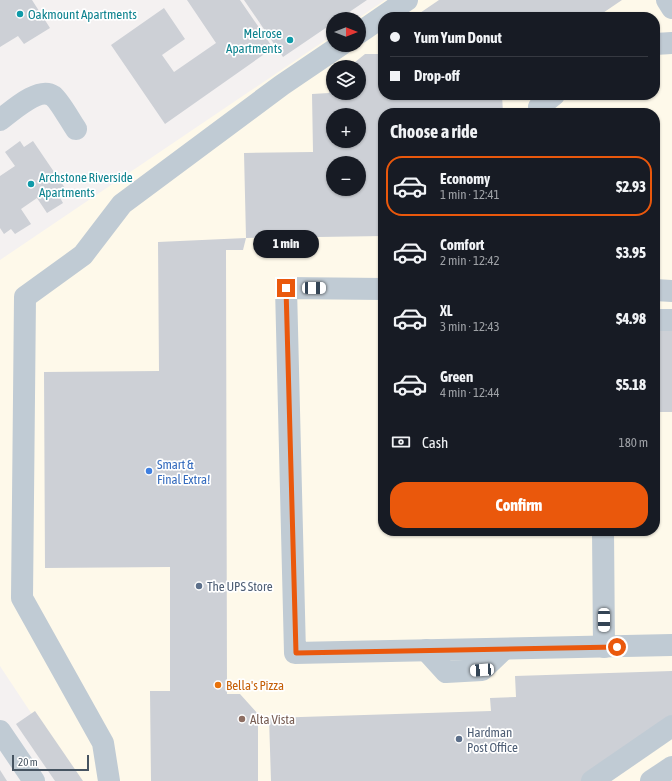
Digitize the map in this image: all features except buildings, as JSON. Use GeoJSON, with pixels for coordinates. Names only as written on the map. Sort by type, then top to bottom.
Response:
{"type":"FeatureCollection","features":[{"type":"Feature","properties":{"kind":"lane"},"geometry":{"type":"LineString","coordinates":[[390,12],[407,0]]}},
{"type":"Feature","properties":{"kind":"lane"},"geometry":{"type":"LineString","coordinates":[[667,0],[672,8]]}},
{"type":"Feature","properties":{"kind":"lane"},"geometry":{"type":"LineString","coordinates":[[366,28],[378,20]]}},
{"type":"Feature","properties":{"kind":"lane"},"geometry":{"type":"LineString","coordinates":[[660,44],[672,43]]}},
{"type":"Feature","properties":{"kind":"lane"},"geometry":{"type":"LineString","coordinates":[[110,781],[103,743],[22,598],[26,297],[83,255],[122,204],[282,85],[331,52]]}},
{"type":"Feature","properties":{"kind":"lane"},"geometry":{"type":"LineString","coordinates":[[0,120],[35,95],[45,93],[54,96],[76,129]]}},
{"type":"Feature","properties":{"kind":"lane"},"geometry":{"type":"LineString","coordinates":[[539,108],[548,100]]}},
{"type":"Feature","properties":{"kind":"lane"},"geometry":{"type":"LineString","coordinates":[[378,289],[286,288],[296,653],[672,645]]}},
{"type":"Feature","properties":{"kind":"lane"},"geometry":{"type":"LineString","coordinates":[[660,290],[672,291]]}},
{"type":"Feature","properties":{"kind":"lane"},"geometry":{"type":"LineString","coordinates":[[660,320],[672,320]]}},
{"type":"Feature","properties":{"kind":"lane"},"geometry":{"type":"LineString","coordinates":[[603,536],[604,647]]}},
{"type":"Feature","properties":{"kind":"lane"},"geometry":{"type":"LineString","coordinates":[[592,781],[672,726]]}},
{"type":"Feature","properties":{"kind":"lane"},"geometry":{"type":"LineString","coordinates":[[0,731],[34,781]]}},
{"type":"Feature","properties":{"kind":"lane"},"geometry":{"type":"LineString","coordinates":[[651,781],[672,767]]}},
{"type":"Feature","properties":{"kind":"shaded area"},"geometry":{"type":"Polygon","coordinates":[[[385,0],[672,0],[672,781],[76,781],[0,666],[0,260],[326,40],[326,52],[366,52],[366,13],[385,0]]]}},
{"type":"Feature","properties":{"kind":"place","name":"Oakmount Apartments"},"geometry":{"type":"Point","coordinates":[20,14]}},
{"type":"Feature","properties":{"kind":"place","name":"Melrose Apartments"},"geometry":{"type":"Point","coordinates":[290,40]}},
{"type":"Feature","properties":{"kind":"place","name":"Archstone Riverside Apartments"},"geometry":{"type":"Point","coordinates":[31,184]}},
{"type":"Feature","properties":{"kind":"place","name":"Smart & Final Extra!"},"geometry":{"type":"Point","coordinates":[149,471]}},
{"type":"Feature","properties":{"kind":"place","name":"The UPS Store"},"geometry":{"type":"Point","coordinates":[199,586]}},
{"type":"Feature","properties":{"kind":"place","name":"Bella's Pizza"},"geometry":{"type":"Point","coordinates":[218,685]}},
{"type":"Feature","properties":{"kind":"place","name":"Alta Vista"},"geometry":{"type":"Point","coordinates":[242,719]}},
{"type":"Feature","properties":{"kind":"place","name":"Hardman Post Office"},"geometry":{"type":"Point","coordinates":[459,739]}},
{"type":"Feature","properties":{"kind":"route"},"geometry":{"type":"LineString","coordinates":[[286,288],[296,653],[617,647]]}}]}
